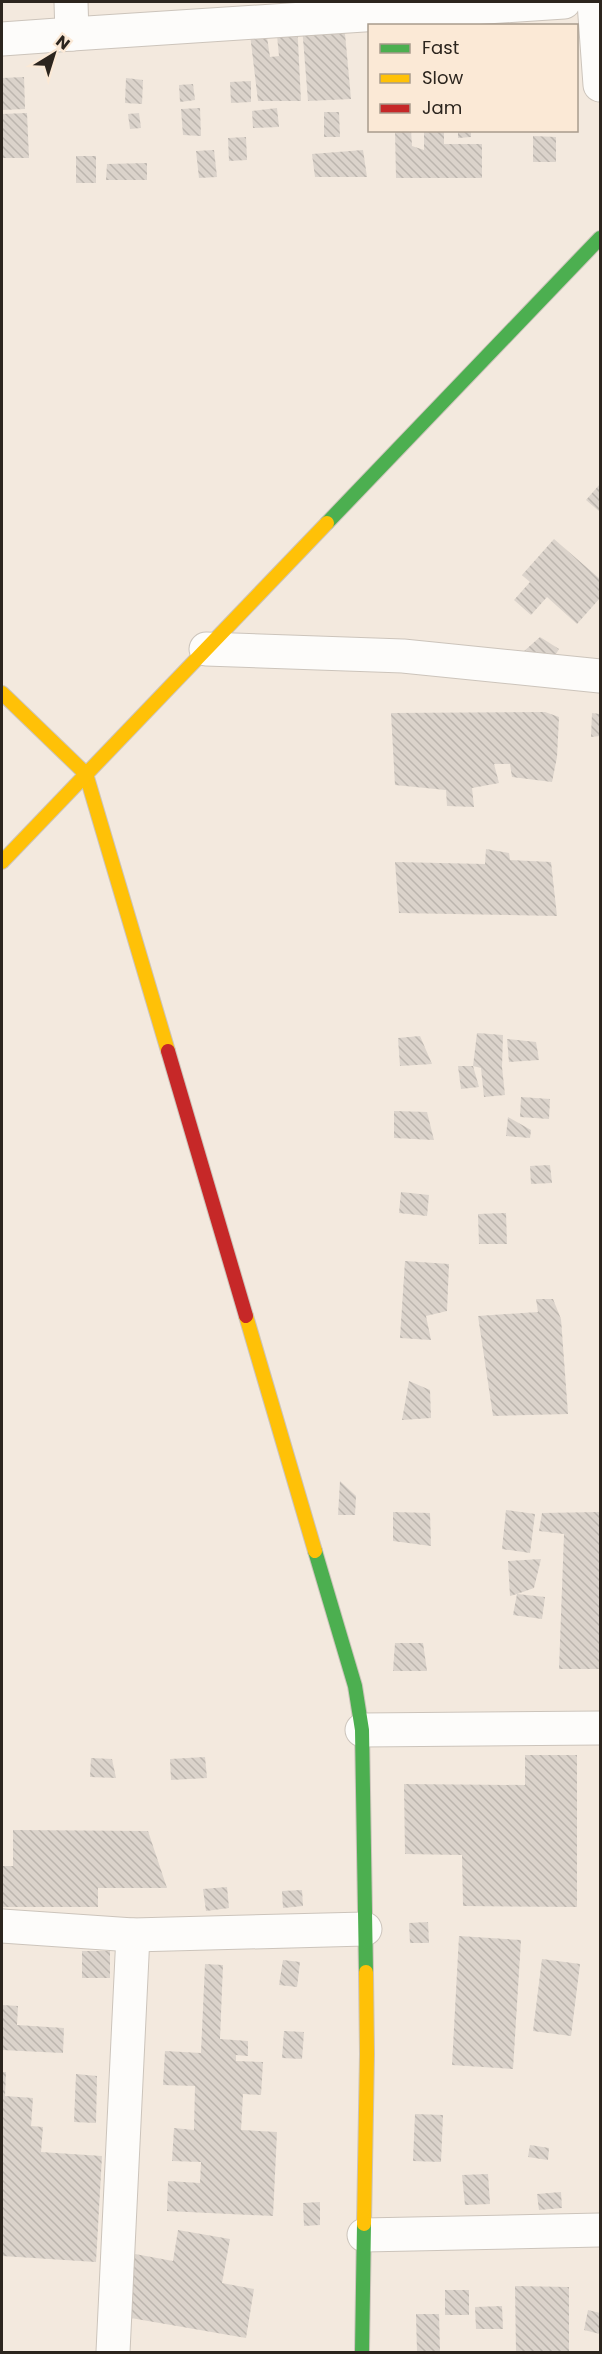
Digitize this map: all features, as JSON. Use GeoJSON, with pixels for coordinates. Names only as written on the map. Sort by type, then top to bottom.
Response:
{"type":"FeatureCollection","features":[{"type":"Feature","properties":{"kind":"street"},"geometry":{"type":"LineString","coordinates":[[71,2],[72,34]]}},
{"type":"Feature","properties":{"kind":"street"},"geometry":{"type":"LineString","coordinates":[[2,39],[359,8],[564,2]]}},
{"type":"Feature","properties":{"kind":"street"},"geometry":{"type":"LineString","coordinates":[[594,2],[600,85]]}},
{"type":"Feature","properties":{"kind":"street"},"geometry":{"type":"LineString","coordinates":[[2,862],[600,238]]}},
{"type":"Feature","properties":{"kind":"street"},"geometry":{"type":"LineString","coordinates":[[206,649],[404,656],[600,676]]}},
{"type":"Feature","properties":{"kind":"street"},"geometry":{"type":"LineString","coordinates":[[2,693],[86,774],[355,1686],[362,1730],[367,2054],[362,2352]]}},
{"type":"Feature","properties":{"kind":"street"},"geometry":{"type":"LineString","coordinates":[[362,1730],[600,1728]]}},
{"type":"Feature","properties":{"kind":"street"},"geometry":{"type":"LineString","coordinates":[[2,1926],[133,1935],[365,1929]]}},
{"type":"Feature","properties":{"kind":"street"},"geometry":{"type":"LineString","coordinates":[[113,2352],[133,1935]]}},
{"type":"Feature","properties":{"kind":"street"},"geometry":{"type":"LineString","coordinates":[[364,2235],[600,2230]]}},
{"type":"Feature","properties":{"kind":"building"},"geometry":{"type":"Polygon","coordinates":[[[297,22],[301,101],[258,101],[249,26],[265,24],[270,57],[279,56],[276,25],[297,22]]]}},
{"type":"Feature","properties":{"kind":"building"},"geometry":{"type":"Polygon","coordinates":[[[344,23],[351,99],[308,101],[302,26],[344,23]]]}},
{"type":"Feature","properties":{"kind":"building"},"geometry":{"type":"Polygon","coordinates":[[[24,77],[25,109],[2,110],[2,78],[24,77]]]}},
{"type":"Feature","properties":{"kind":"building"},"geometry":{"type":"Polygon","coordinates":[[[126,78],[143,80],[142,104],[125,103],[126,78]]]}},
{"type":"Feature","properties":{"kind":"building"},"geometry":{"type":"Polygon","coordinates":[[[251,81],[251,102],[231,103],[230,82],[251,81]]]}},
{"type":"Feature","properties":{"kind":"building"},"geometry":{"type":"Polygon","coordinates":[[[193,84],[195,100],[180,102],[179,85],[193,84]]]}},
{"type":"Feature","properties":{"kind":"building"},"geometry":{"type":"Polygon","coordinates":[[[200,108],[201,136],[183,135],[181,109],[200,108]]]}},
{"type":"Feature","properties":{"kind":"building"},"geometry":{"type":"Polygon","coordinates":[[[277,108],[279,127],[253,128],[252,111],[277,108]]]}},
{"type":"Feature","properties":{"kind":"building"},"geometry":{"type":"Polygon","coordinates":[[[324,112],[339,112],[340,137],[324,137],[324,112]]]}},
{"type":"Feature","properties":{"kind":"building"},"geometry":{"type":"Polygon","coordinates":[[[27,113],[29,158],[2,158],[2,114],[27,113]]]}},
{"type":"Feature","properties":{"kind":"building"},"geometry":{"type":"Polygon","coordinates":[[[139,113],[141,128],[130,129],[128,114],[139,113]]]}},
{"type":"Feature","properties":{"kind":"building"},"geometry":{"type":"Polygon","coordinates":[[[395,132],[411,132],[412,146],[424,150],[424,132],[444,132],[444,144],[482,144],[482,178],[396,178],[395,132]]]}},
{"type":"Feature","properties":{"kind":"building"},"geometry":{"type":"Polygon","coordinates":[[[458,132],[471,132],[471,137],[458,138],[458,132]]]}},
{"type":"Feature","properties":{"kind":"building"},"geometry":{"type":"Polygon","coordinates":[[[533,136],[556,137],[556,162],[533,162],[533,136]]]}},
{"type":"Feature","properties":{"kind":"building"},"geometry":{"type":"Polygon","coordinates":[[[246,137],[247,160],[229,161],[228,138],[246,137]]]}},
{"type":"Feature","properties":{"kind":"building"},"geometry":{"type":"Polygon","coordinates":[[[214,150],[217,177],[199,178],[196,151],[214,150]]]}},
{"type":"Feature","properties":{"kind":"building"},"geometry":{"type":"Polygon","coordinates":[[[363,150],[367,177],[315,177],[312,154],[363,150]]]}},
{"type":"Feature","properties":{"kind":"building"},"geometry":{"type":"Polygon","coordinates":[[[76,156],[96,156],[96,183],[76,183],[76,156]]]}},
{"type":"Feature","properties":{"kind":"building"},"geometry":{"type":"Polygon","coordinates":[[[147,163],[147,180],[106,180],[107,164],[147,163]]]}},
{"type":"Feature","properties":{"kind":"building"},"geometry":{"type":"Polygon","coordinates":[[[600,484],[600,512],[586,500],[600,484]]]}},
{"type":"Feature","properties":{"kind":"building"},"geometry":{"type":"Polygon","coordinates":[[[554,539],[600,579],[600,598],[577,624],[547,597],[531,615],[514,600],[530,582],[522,575],[554,539]]]}},
{"type":"Feature","properties":{"kind":"building"},"geometry":{"type":"Polygon","coordinates":[[[540,637],[559,649],[548,667],[523,652],[540,637]]]}},
{"type":"Feature","properties":{"kind":"building"},"geometry":{"type":"Polygon","coordinates":[[[545,712],[559,717],[557,757],[552,782],[512,777],[510,764],[494,764],[499,783],[472,788],[474,807],[447,806],[446,790],[395,785],[391,713],[545,712]]]}},
{"type":"Feature","properties":{"kind":"building"},"geometry":{"type":"Polygon","coordinates":[[[592,713],[600,714],[600,736],[591,737],[592,713]]]}},
{"type":"Feature","properties":{"kind":"building"},"geometry":{"type":"Polygon","coordinates":[[[486,849],[509,853],[510,860],[551,862],[557,916],[399,913],[395,862],[485,864],[486,849]]]}},
{"type":"Feature","properties":{"kind":"building"},"geometry":{"type":"Polygon","coordinates":[[[477,1033],[503,1035],[502,1067],[505,1095],[484,1097],[481,1068],[473,1066],[477,1033]]]}},
{"type":"Feature","properties":{"kind":"building"},"geometry":{"type":"Polygon","coordinates":[[[420,1036],[432,1064],[400,1066],[398,1038],[420,1036]]]}},
{"type":"Feature","properties":{"kind":"building"},"geometry":{"type":"Polygon","coordinates":[[[507,1039],[536,1042],[539,1060],[509,1062],[507,1039]]]}},
{"type":"Feature","properties":{"kind":"building"},"geometry":{"type":"Polygon","coordinates":[[[458,1066],[473,1066],[479,1087],[461,1089],[458,1066]]]}},
{"type":"Feature","properties":{"kind":"building"},"geometry":{"type":"Polygon","coordinates":[[[521,1097],[550,1099],[549,1119],[520,1117],[521,1097]]]}},
{"type":"Feature","properties":{"kind":"building"},"geometry":{"type":"Polygon","coordinates":[[[394,1111],[427,1112],[434,1140],[394,1138],[394,1111]]]}},
{"type":"Feature","properties":{"kind":"building"},"geometry":{"type":"Polygon","coordinates":[[[508,1117],[531,1130],[530,1138],[506,1136],[508,1117]]]}},
{"type":"Feature","properties":{"kind":"building"},"geometry":{"type":"Polygon","coordinates":[[[550,1165],[552,1183],[531,1184],[530,1166],[550,1165]]]}},
{"type":"Feature","properties":{"kind":"building"},"geometry":{"type":"Polygon","coordinates":[[[401,1192],[429,1195],[427,1216],[399,1213],[401,1192]]]}},
{"type":"Feature","properties":{"kind":"building"},"geometry":{"type":"Polygon","coordinates":[[[506,1213],[507,1244],[479,1244],[478,1214],[506,1213]]]}},
{"type":"Feature","properties":{"kind":"building"},"geometry":{"type":"Polygon","coordinates":[[[405,1261],[449,1264],[447,1311],[426,1316],[431,1340],[400,1338],[405,1261]]]}},
{"type":"Feature","properties":{"kind":"building"},"geometry":{"type":"Polygon","coordinates":[[[536,1299],[553,1299],[561,1319],[568,1414],[493,1416],[478,1316],[538,1312],[536,1299]]]}},
{"type":"Feature","properties":{"kind":"building"},"geometry":{"type":"Polygon","coordinates":[[[409,1381],[430,1390],[431,1418],[402,1420],[409,1381]]]}},
{"type":"Feature","properties":{"kind":"building"},"geometry":{"type":"Polygon","coordinates":[[[340,1481],[356,1496],[355,1515],[338,1515],[340,1481]]]}},
{"type":"Feature","properties":{"kind":"building"},"geometry":{"type":"Polygon","coordinates":[[[506,1510],[535,1514],[530,1553],[502,1549],[506,1510]]]}},
{"type":"Feature","properties":{"kind":"building"},"geometry":{"type":"Polygon","coordinates":[[[393,1512],[430,1513],[431,1546],[393,1541],[393,1512]]]}},
{"type":"Feature","properties":{"kind":"building"},"geometry":{"type":"Polygon","coordinates":[[[600,1512],[600,1669],[559,1669],[564,1534],[539,1531],[542,1513],[600,1512]]]}},
{"type":"Feature","properties":{"kind":"building"},"geometry":{"type":"Polygon","coordinates":[[[541,1559],[534,1588],[510,1596],[508,1561],[541,1559]]]}},
{"type":"Feature","properties":{"kind":"building"},"geometry":{"type":"Polygon","coordinates":[[[517,1594],[545,1597],[542,1619],[513,1615],[517,1594]]]}},
{"type":"Feature","properties":{"kind":"building"},"geometry":{"type":"Polygon","coordinates":[[[395,1643],[423,1643],[427,1671],[393,1671],[395,1643]]]}},
{"type":"Feature","properties":{"kind":"building"},"geometry":{"type":"Polygon","coordinates":[[[525,1755],[577,1755],[577,1907],[463,1906],[462,1855],[405,1854],[404,1784],[525,1785],[525,1755]]]}},
{"type":"Feature","properties":{"kind":"building"},"geometry":{"type":"Polygon","coordinates":[[[205,1757],[207,1778],[171,1780],[170,1759],[205,1757]]]}},
{"type":"Feature","properties":{"kind":"building"},"geometry":{"type":"Polygon","coordinates":[[[91,1758],[112,1759],[116,1778],[90,1777],[91,1758]]]}},
{"type":"Feature","properties":{"kind":"building"},"geometry":{"type":"Polygon","coordinates":[[[13,1830],[148,1831],[167,1888],[98,1888],[98,1907],[2,1907],[2,1866],[13,1866],[13,1830]]]}},
{"type":"Feature","properties":{"kind":"building"},"geometry":{"type":"Polygon","coordinates":[[[227,1887],[229,1908],[206,1911],[203,1889],[227,1887]]]}},
{"type":"Feature","properties":{"kind":"building"},"geometry":{"type":"Polygon","coordinates":[[[302,1890],[303,1906],[283,1908],[282,1891],[302,1890]]]}},
{"type":"Feature","properties":{"kind":"building"},"geometry":{"type":"Polygon","coordinates":[[[428,1922],[429,1943],[410,1943],[409,1923],[428,1922]]]}},
{"type":"Feature","properties":{"kind":"building"},"geometry":{"type":"Polygon","coordinates":[[[459,1936],[521,1940],[513,2069],[452,2065],[459,1936]]]}},
{"type":"Feature","properties":{"kind":"building"},"geometry":{"type":"Polygon","coordinates":[[[82,1951],[110,1951],[110,1978],[82,1978],[82,1951]]]}},
{"type":"Feature","properties":{"kind":"building"},"geometry":{"type":"Polygon","coordinates":[[[542,1959],[580,1964],[571,2036],[533,2031],[542,1959]]]}},
{"type":"Feature","properties":{"kind":"building"},"geometry":{"type":"Polygon","coordinates":[[[283,1960],[300,1962],[297,1987],[279,1985],[283,1960]]]}},
{"type":"Feature","properties":{"kind":"building"},"geometry":{"type":"Polygon","coordinates":[[[205,1964],[223,1965],[220,2039],[248,2041],[248,2056],[236,2055],[236,2061],[263,2062],[261,2095],[243,2094],[241,2130],[277,2132],[273,2216],[167,2211],[168,2181],[200,2183],[201,2162],[172,2161],[174,2128],[194,2130],[195,2086],[163,2085],[165,2051],[201,2053],[205,1964]]]}},
{"type":"Feature","properties":{"kind":"building"},"geometry":{"type":"Polygon","coordinates":[[[2,2005],[18,2006],[17,2025],[64,2028],[63,2053],[2,2050],[2,2005]]]}},
{"type":"Feature","properties":{"kind":"building"},"geometry":{"type":"Polygon","coordinates":[[[284,2031],[304,2032],[302,2059],[282,2058],[284,2031]]]}},
{"type":"Feature","properties":{"kind":"building"},"geometry":{"type":"Polygon","coordinates":[[[2,2072],[6,2072],[5,2096],[33,2098],[31,2126],[43,2127],[41,2152],[102,2156],[96,2262],[2,2256],[2,2072]]]}},
{"type":"Feature","properties":{"kind":"building"},"geometry":{"type":"Polygon","coordinates":[[[76,2074],[97,2076],[96,2123],[74,2122],[76,2074]]]}},
{"type":"Feature","properties":{"kind":"building"},"geometry":{"type":"Polygon","coordinates":[[[415,2114],[443,2115],[441,2162],[413,2161],[415,2114]]]}},
{"type":"Feature","properties":{"kind":"building"},"geometry":{"type":"Polygon","coordinates":[[[530,2145],[549,2148],[548,2160],[528,2157],[530,2145]]]}},
{"type":"Feature","properties":{"kind":"building"},"geometry":{"type":"Polygon","coordinates":[[[488,2174],[490,2204],[465,2205],[462,2175],[488,2174]]]}},
{"type":"Feature","properties":{"kind":"building"},"geometry":{"type":"Polygon","coordinates":[[[561,2192],[562,2208],[539,2210],[537,2194],[561,2192]]]}},
{"type":"Feature","properties":{"kind":"building"},"geometry":{"type":"Polygon","coordinates":[[[320,2202],[320,2225],[304,2226],[303,2203],[320,2202]]]}},
{"type":"Feature","properties":{"kind":"building"},"geometry":{"type":"Polygon","coordinates":[[[178,2230],[230,2239],[222,2283],[254,2289],[246,2338],[125,2317],[135,2254],[173,2261],[178,2230]]]}},
{"type":"Feature","properties":{"kind":"building"},"geometry":{"type":"Polygon","coordinates":[[[515,2286],[569,2287],[569,2352],[516,2352],[515,2286]]]}},
{"type":"Feature","properties":{"kind":"building"},"geometry":{"type":"Polygon","coordinates":[[[445,2290],[469,2290],[469,2315],[445,2315],[445,2290]]]}},
{"type":"Feature","properties":{"kind":"building"},"geometry":{"type":"Polygon","coordinates":[[[502,2306],[503,2329],[476,2329],[475,2307],[502,2306]]]}},
{"type":"Feature","properties":{"kind":"building"},"geometry":{"type":"Polygon","coordinates":[[[588,2310],[600,2313],[600,2334],[584,2330],[588,2310]]]}},
{"type":"Feature","properties":{"kind":"building"},"geometry":{"type":"Polygon","coordinates":[[[416,2314],[439,2314],[440,2352],[417,2352],[416,2314]]]}},
{"type":"Feature","properties":{"kind":"traffic: fast"},"geometry":{"type":"LineString","coordinates":[[327,523],[600,238]]}},
{"type":"Feature","properties":{"kind":"traffic: fast"},"geometry":{"type":"LineString","coordinates":[[315,1551],[355,1686],[362,1730],[366,1972]]}},
{"type":"Feature","properties":{"kind":"traffic: fast"},"geometry":{"type":"LineString","coordinates":[[362,2352],[364,2224]]}},
{"type":"Feature","properties":{"kind":"traffic: slow"},"geometry":{"type":"LineString","coordinates":[[2,862],[327,523]]}},
{"type":"Feature","properties":{"kind":"traffic: slow"},"geometry":{"type":"LineString","coordinates":[[2,693],[86,774],[168,1051]]}},
{"type":"Feature","properties":{"kind":"traffic: slow"},"geometry":{"type":"LineString","coordinates":[[246,1316],[315,1551]]}},
{"type":"Feature","properties":{"kind":"traffic: slow"},"geometry":{"type":"LineString","coordinates":[[364,2224],[366,1972]]}},
{"type":"Feature","properties":{"kind":"traffic: jam"},"geometry":{"type":"LineString","coordinates":[[168,1051],[246,1316]]}}]}
